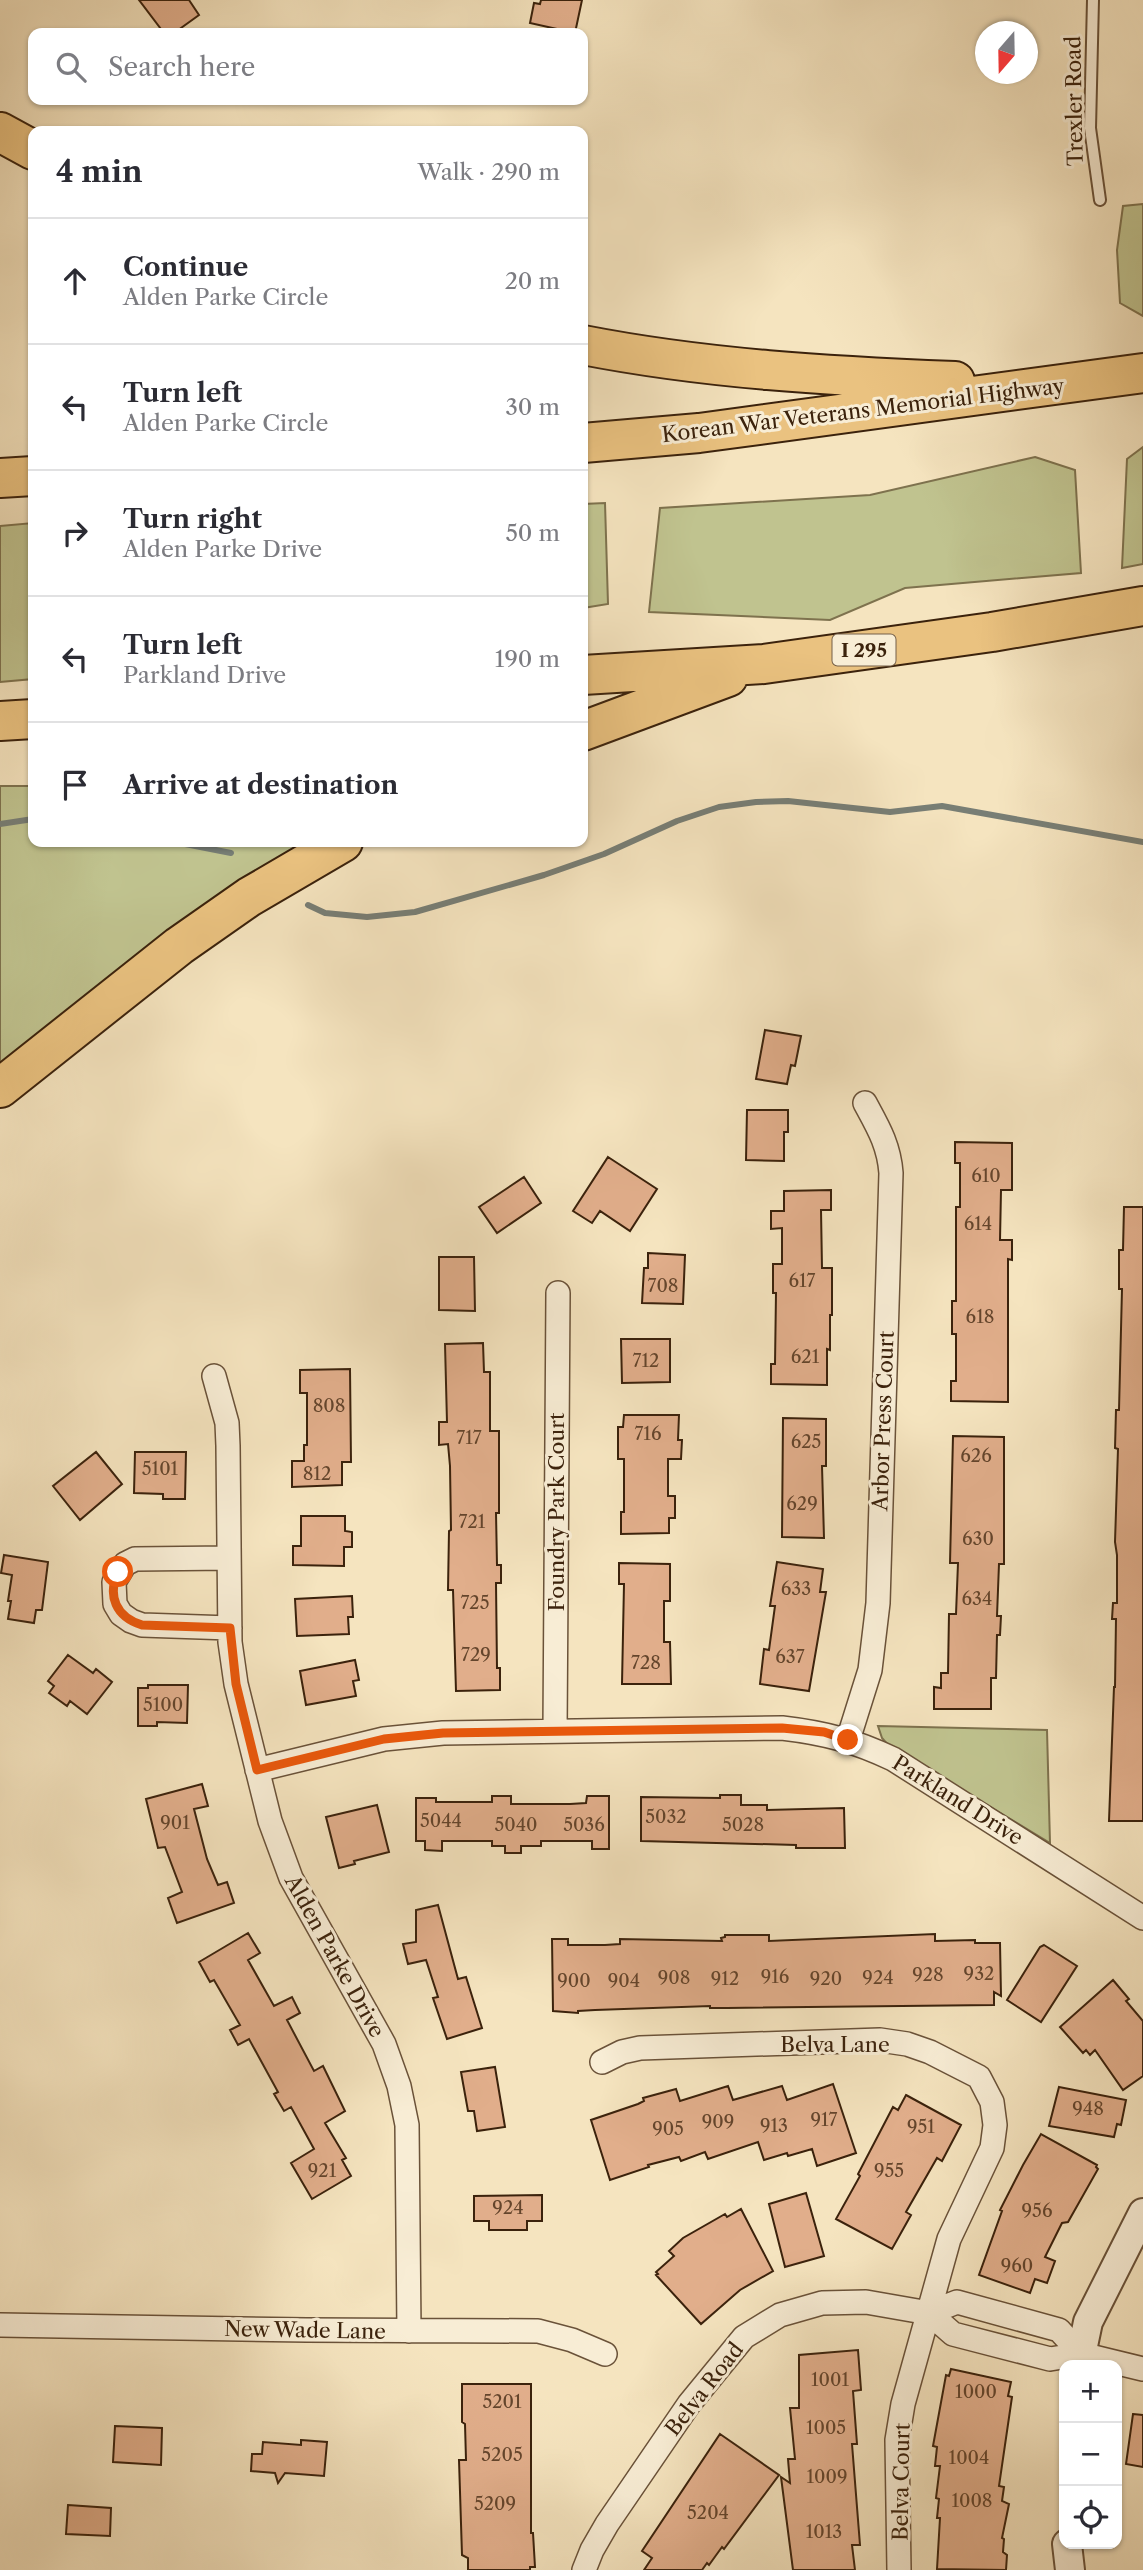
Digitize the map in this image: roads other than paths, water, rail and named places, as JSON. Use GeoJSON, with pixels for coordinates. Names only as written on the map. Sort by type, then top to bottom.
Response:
{"type":"FeatureCollection","features":[{"type":"Feature","properties":{"kind":"highway"},"geometry":{"type":"LineString","coordinates":[[0,132],[28,147]]}},
{"type":"Feature","properties":{"kind":"highway"},"geometry":{"type":"LineString","coordinates":[[588,346],[634,355],[756,370],[1058,386]]}},
{"type":"Feature","properties":{"kind":"highway","name":"Korean War Veterans Memorial Highway"},"geometry":{"type":"LineString","coordinates":[[588,443],[699,433],[1143,373]]}},
{"type":"Feature","properties":{"kind":"highway"},"geometry":{"type":"LineString","coordinates":[[0,478],[28,476]]}},
{"type":"Feature","properties":{"kind":"highway","name":"I 295"},"geometry":{"type":"LineString","coordinates":[[588,675],[764,664],[992,632],[1143,606]]}},
{"type":"Feature","properties":{"kind":"highway"},"geometry":{"type":"LineString","coordinates":[[588,729],[764,664]]}},
{"type":"Feature","properties":{"kind":"highway"},"geometry":{"type":"LineString","coordinates":[[0,721],[28,719]]}},
{"type":"Feature","properties":{"kind":"highway"},"geometry":{"type":"LineString","coordinates":[[0,1088],[179,946],[249,897],[334,847]]}},
{"type":"Feature","properties":{"kind":"street","name":"Arbor Press Court"},"geometry":{"type":"LineString","coordinates":[[848,1740],[870,1670],[878,1603],[890,1186],[889,1152],[865,1103]]}},
{"type":"Feature","properties":{"kind":"street","name":"Foundry Park Court"},"geometry":{"type":"LineString","coordinates":[[555,1731],[558,1293]]}},
{"type":"Feature","properties":{"kind":"street","name":"Alden Parke Drive"},"geometry":{"type":"LineString","coordinates":[[214,1376],[227,1423],[230,1628],[236,1684],[270,1821],[291,1878],[384,2044],[399,2085],[407,2125],[409,2331]]}},
{"type":"Feature","properties":{"kind":"street"},"geometry":{"type":"LineString","coordinates":[[229,1558],[135,1559],[118,1572],[112,1592],[121,1614],[142,1625],[230,1628]]}},
{"type":"Feature","properties":{"kind":"street","name":"Parkland Drive"},"geometry":{"type":"LineString","coordinates":[[257,1770],[384,1739],[443,1733],[782,1728],[824,1732],[893,1759],[920,1774],[1143,1918]]}},
{"type":"Feature","properties":{"kind":"street","name":"Belva Lane"},"geometry":{"type":"LineString","coordinates":[[602,2062],[622,2052],[640,2048],[880,2040],[930,2052],[979,2077],[992,2102],[995,2125],[992,2148],[949,2239],[929,2313]]}},
{"type":"Feature","properties":{"kind":"street"},"geometry":{"type":"LineString","coordinates":[[1080,2360],[1088,2322],[1143,2213]]}},
{"type":"Feature","properties":{"kind":"street","name":"Belva Road"},"geometry":{"type":"LineString","coordinates":[[584,2570],[592,2550],[614,2513],[690,2404],[744,2337],[780,2315],[822,2303],[866,2302],[929,2313],[953,2334],[1049,2359],[1080,2360]]}},
{"type":"Feature","properties":{"kind":"street","name":"Belva Road"},"geometry":{"type":"LineString","coordinates":[[929,2313],[957,2302],[1059,2330],[1080,2360]]}},
{"type":"Feature","properties":{"kind":"street","name":"Belva Court"},"geometry":{"type":"LineString","coordinates":[[899,2570],[897,2440],[903,2404],[929,2313]]}},
{"type":"Feature","properties":{"kind":"street","name":"New Wade Lane"},"geometry":{"type":"LineString","coordinates":[[0,2325],[538,2331],[572,2340],[605,2354]]}},
{"type":"Feature","properties":{"kind":"street"},"geometry":{"type":"LineString","coordinates":[[1122,2366],[1143,2369]]}},
{"type":"Feature","properties":{"kind":"street"},"geometry":{"type":"LineString","coordinates":[[1068,2549],[1070,2570]]}},
{"type":"Feature","properties":{"kind":"lane","name":"Trexler Road"},"geometry":{"type":"LineString","coordinates":[[1093,0],[1090,128],[1100,200]]}},
{"type":"Feature","properties":{"kind":"waterway"},"geometry":{"type":"LineString","coordinates":[[308,905],[325,913],[367,917],[415,912],[544,875],[604,854],[677,821],[719,807],[756,802],[788,801],[890,812],[942,806],[1143,842]]}},
{"type":"Feature","properties":{"kind":"waterway"},"geometry":{"type":"LineString","coordinates":[[0,824],[28,820]]}},
{"type":"Feature","properties":{"kind":"waterway"},"geometry":{"type":"LineString","coordinates":[[200,847],[231,853]]}}]}
